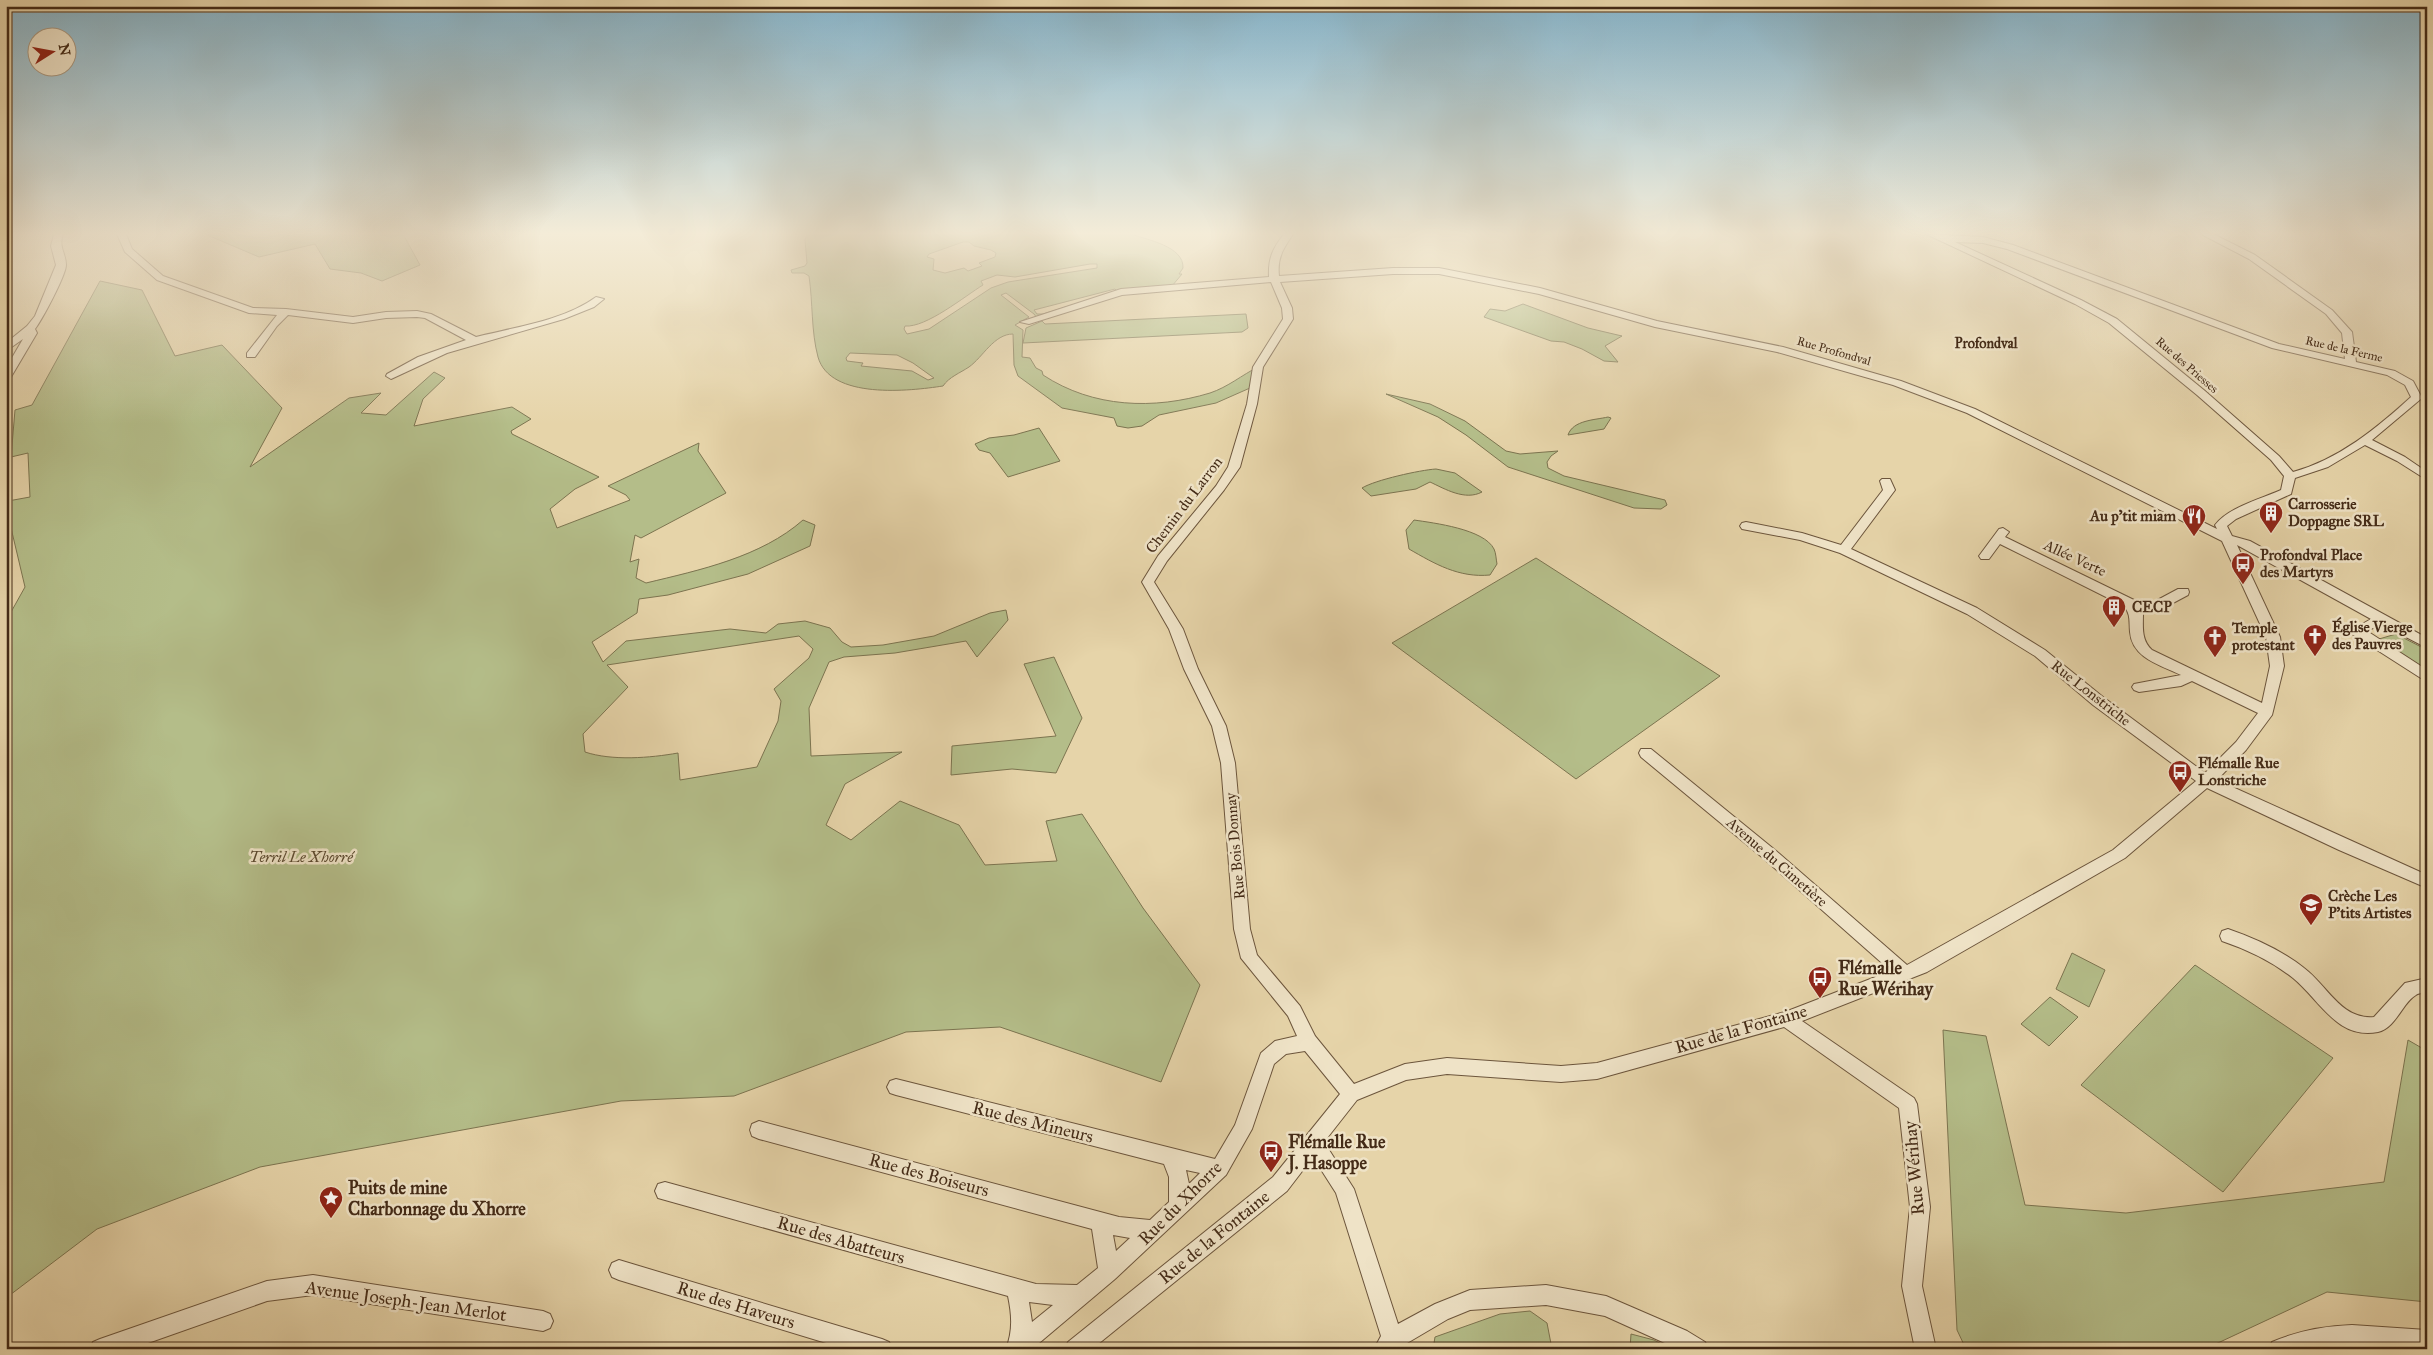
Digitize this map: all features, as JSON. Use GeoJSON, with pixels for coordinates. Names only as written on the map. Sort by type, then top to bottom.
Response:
{"type":"FeatureCollection","features":[{"type":"Feature","properties":{"kind":"street"},"geometry":{"type":"LineString","coordinates":[[6,348],[31,328],[40,316],[48,297]]}},
{"type":"Feature","properties":{"kind":"street"},"geometry":{"type":"LineString","coordinates":[[214,297],[252,311],[286,312],[353,320],[386,315],[417,314],[428,316],[475,340]]}},
{"type":"Feature","properties":{"kind":"street","name":"Rue Profondval"},"geometry":{"type":"LineString","coordinates":[[1025,322],[1104,297]]}},
{"type":"Feature","properties":{"kind":"street","name":"Chemin du Larron"},"geometry":{"type":"LineString","coordinates":[[1148,582],[1162,559],[1220,488],[1234,467],[1252,404],[1258,367],[1288,319],[1287,308],[1282,297]]}},
{"type":"Feature","properties":{"kind":"street","name":"Rue Profondval"},"geometry":{"type":"LineString","coordinates":[[1562,297],[1655,324],[1797,354],[1897,383],[1945,400],[2016,432],[2228,539],[2246,544],[2270,556],[2379,620],[2427,644]]}},
{"type":"Feature","properties":{"kind":"street","name":"Rue des Priesses"},"geometry":{"type":"LineString","coordinates":[[2065,297],[2113,320],[2275,458],[2290,476]]}},
{"type":"Feature","properties":{"kind":"street","name":"Rue de la Ferme"},"geometry":{"type":"LineString","coordinates":[[2145,297],[2276,346],[2351,362],[2391,373],[2409,383],[2417,398],[2365,441],[2306,473],[2290,476]]}},
{"type":"Feature","properties":{"kind":"street"},"geometry":{"type":"LineString","coordinates":[[2308,297],[2329,312],[2347,332],[2351,362]]}},
{"type":"Feature","properties":{"kind":"street"},"geometry":{"type":"LineString","coordinates":[[391,376],[416,362],[475,340],[548,320],[593,304],[600,299]]}},
{"type":"Feature","properties":{"kind":"street"},"geometry":{"type":"LineString","coordinates":[[250,355],[273,324],[286,312]]}},
{"type":"Feature","properties":{"kind":"street"},"geometry":{"type":"LineString","coordinates":[[6,377],[32,333],[31,328]]}},
{"type":"Feature","properties":{"kind":"street"},"geometry":{"type":"LineString","coordinates":[[6,348],[23,348]]}},
{"type":"Feature","properties":{"kind":"street"},"geometry":{"type":"LineString","coordinates":[[2365,441],[2400,459],[2427,477]]}},
{"type":"Feature","properties":{"kind":"street"},"geometry":{"type":"LineString","coordinates":[[2228,539],[2221,525],[2232,516],[2287,492],[2290,476]]}},
{"type":"Feature","properties":{"kind":"street"},"geometry":{"type":"LineString","coordinates":[[1844,550],[1890,490],[1886,482]]}},
{"type":"Feature","properties":{"kind":"street","name":"Rue Lonstriche"},"geometry":{"type":"LineString","coordinates":[[1746,526],[1802,537],[1844,550],[1972,611],[2033,648],[2098,701],[2206,781],[2344,846],[2427,882]]}},
{"type":"Feature","properties":{"kind":"street","name":"Allée Verte"},"geometry":{"type":"LineString","coordinates":[[1985,556],[2001,535],[2122,598],[2135,610]]}},
{"type":"Feature","properties":{"kind":"street","name":"Rue de la Fontaine"},"geometry":{"type":"LineString","coordinates":[[1075,1349],[1280,1184],[1351,1094],[1405,1072],[1447,1066],[1561,1074],[1597,1071],[1786,1019],[1906,974],[2119,854],[2206,781],[2241,746],[2266,711],[2277,666],[2273,637],[2228,539]]}},
{"type":"Feature","properties":{"kind":"street","name":"Rue Bois Donnay"},"geometry":{"type":"LineString","coordinates":[[1148,582],[1176,630],[1186,651],[1191,669],[1219,726],[1228,763],[1242,929],[1249,958],[1294,1011],[1309,1042],[1351,1094]]}},
{"type":"Feature","properties":{"kind":"street"},"geometry":{"type":"LineString","coordinates":[[2183,592],[2153,608],[2135,610],[2138,641],[2141,649],[2266,711]]}},
{"type":"Feature","properties":{"kind":"street"},"geometry":{"type":"LineString","coordinates":[[2379,620],[2357,631],[2427,677]]}},
{"type":"Feature","properties":{"kind":"street"},"geometry":{"type":"LineString","coordinates":[[2139,688],[2181,681],[2191,675]]}},
{"type":"Feature","properties":{"kind":"street","name":"Avenue du Cimetière"},"geometry":{"type":"LineString","coordinates":[[1646,753],[1768,854],[1906,974]]}},
{"type":"Feature","properties":{"kind":"street"},"geometry":{"type":"LineString","coordinates":[[2228,936],[2292,968],[2303,976],[2333,1011],[2347,1019],[2362,1024],[2374,1025],[2382,1022],[2408,991],[2415,986],[2427,985]]}},
{"type":"Feature","properties":{"kind":"street","name":"Rue Wérihay"},"geometry":{"type":"LineString","coordinates":[[1786,1019],[1908,1104],[1920,1207],[1912,1286],[1926,1349]]}},
{"type":"Feature","properties":{"kind":"street","name":"Rue du Xhorre"},"geometry":{"type":"LineString","coordinates":[[1018,1346],[1108,1272],[1219,1169],[1243,1129],[1268,1060],[1281,1047],[1309,1042]]}},
{"type":"Feature","properties":{"kind":"street","name":"Rue des Mineurs"},"geometry":{"type":"LineString","coordinates":[[896,1087],[1219,1169]]}},
{"type":"Feature","properties":{"kind":"street","name":"Rue des Boiseurs"},"geometry":{"type":"LineString","coordinates":[[759,1130],[1099,1221],[1131,1229],[1155,1230]]}},
{"type":"Feature","properties":{"kind":"street"},"geometry":{"type":"LineString","coordinates":[[1314,1141],[1344,1189],[1388,1344],[1442,1311],[1470,1300],[1546,1295],[1606,1306],[1680,1338],[1698,1349]]}},
{"type":"Feature","properties":{"kind":"street"},"geometry":{"type":"LineString","coordinates":[[1170,1157],[1179,1176],[1181,1187],[1178,1208]]}},
{"type":"Feature","properties":{"kind":"street","name":"Rue des Abatteurs"},"geometry":{"type":"LineString","coordinates":[[665,1191],[1016,1289],[1048,1296],[1080,1295]]}},
{"type":"Feature","properties":{"kind":"street"},"geometry":{"type":"LineString","coordinates":[[1099,1221],[1105,1240],[1108,1272]]}},
{"type":"Feature","properties":{"kind":"street","name":"Rue des Haveurs"},"geometry":{"type":"LineString","coordinates":[[619,1270],[882,1349]]}},
{"type":"Feature","properties":{"kind":"street","name":"Avenue Joseph-Jean Merlot"},"geometry":{"type":"LineString","coordinates":[[100,1349],[247,1297],[298,1285],[313,1285],[543,1321]]}},
{"type":"Feature","properties":{"kind":"street"},"geometry":{"type":"LineString","coordinates":[[1016,1289],[1022,1314],[1018,1346]]}},
{"type":"Feature","properties":{"kind":"street"},"geometry":{"type":"LineString","coordinates":[[2279,1349],[2290,1343],[2324,1342],[2344,1335],[2427,1340]]}},
{"type":"Feature","properties":{"kind":"green space","name":"Terril Le Xhorré"},"geometry":{"type":"Polygon","coordinates":[[[91,297],[146,297],[175,356],[222,345],[282,408],[250,467],[349,398],[381,393],[361,413],[386,415],[434,372],[445,378],[423,399],[414,426],[512,407],[531,419],[511,431],[512,434],[599,477],[575,489],[550,509],[557,528],[630,500],[626,495],[608,486],[699,443],[698,451],[726,493],[641,538],[635,535],[630,562],[639,559],[636,578],[646,583],[708,567],[749,553],[786,533],[803,520],[815,525],[810,546],[748,574],[668,595],[639,599],[637,613],[592,642],[603,662],[626,641],[730,629],[766,633],[778,624],[805,621],[830,628],[842,642],[851,647],[883,645],[934,636],[990,613],[1006,610],[1008,620],[977,657],[966,641],[895,653],[844,657],[829,662],[809,708],[811,756],[902,752],[845,784],[826,825],[851,840],[900,801],[959,825],[985,865],[1057,861],[1046,821],[1082,814],[1143,908],[1200,985],[1161,1082],[1000,1027],[906,1032],[734,1096],[621,1101],[260,1167],[97,1229],[6,1298],[6,621],[25,587],[7,511],[8,501],[30,497],[28,453],[11,457],[15,410],[32,405],[91,297]],[[799,636],[607,665],[628,687],[583,734],[585,752],[619,758],[678,753],[680,780],[757,767],[778,721],[781,701],[774,689],[809,658],[813,649],[799,636]]]}},
{"type":"Feature","properties":{"kind":"green space"},"geometry":{"type":"Polygon","coordinates":[[[811,297],[964,297],[924,322],[905,326],[904,329],[907,334],[929,329],[977,297],[1004,297],[1029,317],[1015,325],[1023,330],[1022,357],[1030,358],[1036,368],[1042,371],[1043,375],[1062,386],[1103,400],[1124,403],[1146,403],[1189,398],[1223,388],[1258,367],[1250,388],[1216,403],[1159,415],[1142,426],[1128,428],[1117,426],[1114,418],[1062,408],[1018,376],[1014,365],[1013,334],[1006,335],[994,342],[974,363],[951,378],[943,386],[911,390],[873,389],[854,386],[838,380],[825,371],[818,357],[814,337],[811,297]],[[850,353],[846,358],[847,361],[863,363],[861,366],[912,371],[928,380],[934,378],[913,363],[897,355],[850,353]]]}},
{"type":"Feature","properties":{"kind":"green space"},"geometry":{"type":"Polygon","coordinates":[[[1012,297],[1083,297],[1034,310],[1037,314],[1043,314],[1097,297],[1104,297],[1037,318],[1012,297]]]}},
{"type":"Feature","properties":{"kind":"green space"},"geometry":{"type":"Polygon","coordinates":[[[1523,304],[1588,328],[1622,336],[1605,346],[1618,362],[1604,361],[1564,342],[1551,341],[1484,317],[1490,309],[1505,311],[1523,304]]]}},
{"type":"Feature","properties":{"kind":"green space"},"geometry":{"type":"Polygon","coordinates":[[[1246,314],[1248,328],[1242,332],[1023,343],[1026,328],[1042,321],[1045,324],[1246,314]]]}},
{"type":"Feature","properties":{"kind":"green space"},"geometry":{"type":"Polygon","coordinates":[[[1386,394],[1430,404],[1465,421],[1506,451],[1520,454],[1558,451],[1547,462],[1548,468],[1564,476],[1665,500],[1667,505],[1661,509],[1634,508],[1508,467],[1466,435],[1438,417],[1386,394]]]}},
{"type":"Feature","properties":{"kind":"green space"},"geometry":{"type":"Polygon","coordinates":[[[1608,417],[1611,418],[1604,429],[1568,435],[1579,424],[1608,417]]]}},
{"type":"Feature","properties":{"kind":"green space"},"geometry":{"type":"Polygon","coordinates":[[[1039,428],[1060,461],[1008,477],[990,453],[979,450],[975,444],[989,438],[1014,435],[1039,428]]]}},
{"type":"Feature","properties":{"kind":"green space"},"geometry":{"type":"Polygon","coordinates":[[[1436,469],[1455,473],[1482,492],[1462,495],[1430,482],[1416,489],[1371,496],[1362,488],[1398,476],[1436,469]]]}},
{"type":"Feature","properties":{"kind":"green space"},"geometry":{"type":"Polygon","coordinates":[[[1414,520],[1458,528],[1480,536],[1489,542],[1494,549],[1497,564],[1490,575],[1479,575],[1458,572],[1428,560],[1409,549],[1406,530],[1414,520]]]}},
{"type":"Feature","properties":{"kind":"green space"},"geometry":{"type":"Polygon","coordinates":[[[1536,558],[1720,676],[1576,779],[1392,643],[1536,558]]]}},
{"type":"Feature","properties":{"kind":"green space"},"geometry":{"type":"Polygon","coordinates":[[[2396,634],[2427,650],[2427,670],[2379,639],[2396,634]]]}},
{"type":"Feature","properties":{"kind":"green space"},"geometry":{"type":"Polygon","coordinates":[[[1054,657],[1082,718],[1056,773],[1012,769],[951,775],[952,746],[1056,736],[1024,664],[1054,657]]]}},
{"type":"Feature","properties":{"kind":"green space"},"geometry":{"type":"Polygon","coordinates":[[[2072,953],[2105,970],[2089,1007],[2056,989],[2072,953]]]}},
{"type":"Feature","properties":{"kind":"green space"},"geometry":{"type":"Polygon","coordinates":[[[2195,965],[2333,1058],[2223,1192],[2081,1085],[2195,965]]]}},
{"type":"Feature","properties":{"kind":"green space"},"geometry":{"type":"Polygon","coordinates":[[[2050,997],[2078,1017],[2049,1046],[2021,1024],[2050,997]]]}},
{"type":"Feature","properties":{"kind":"green space"},"geometry":{"type":"Polygon","coordinates":[[[1943,1030],[1986,1036],[2025,1205],[2126,1213],[2384,1182],[2408,1040],[2427,1051],[2427,1302],[2327,1292],[2205,1349],[1966,1349],[1957,1330],[1943,1030]]]}},
{"type":"Feature","properties":{"kind":"green space"},"geometry":{"type":"Polygon","coordinates":[[[1530,1311],[1547,1323],[1552,1349],[1433,1349],[1435,1337],[1500,1314],[1530,1311]]]}},
{"type":"Feature","properties":{"kind":"green space"},"geometry":{"type":"Polygon","coordinates":[[[1631,1334],[1654,1340],[1671,1349],[1630,1349],[1631,1334]]]}},
{"type":"Feature","properties":{"kind":"place","name":"Carrosserie Doppagne SRL"},"geometry":{"type":"Point","coordinates":[2271,534]}},
{"type":"Feature","properties":{"kind":"place","name":"Au p'tit miam"},"geometry":{"type":"Point","coordinates":[2194,537]}},
{"type":"Feature","properties":{"kind":"place","name":"Profondval Place des Martyrs"},"geometry":{"type":"Point","coordinates":[2243,585]}},
{"type":"Feature","properties":{"kind":"place","name":"CECP"},"geometry":{"type":"Point","coordinates":[2114,628]}},
{"type":"Feature","properties":{"kind":"place","name":"Église Vierge des Pauvres"},"geometry":{"type":"Point","coordinates":[2315,657]}},
{"type":"Feature","properties":{"kind":"place","name":"Temple protestant"},"geometry":{"type":"Point","coordinates":[2215,658]}},
{"type":"Feature","properties":{"kind":"place","name":"Flémalle Rue Lonstriche"},"geometry":{"type":"Point","coordinates":[2180,793]}},
{"type":"Feature","properties":{"kind":"place","name":"Crèche Les P'tits Artistes"},"geometry":{"type":"Point","coordinates":[2311,926]}},
{"type":"Feature","properties":{"kind":"place","name":"Flémalle Rue Wérihay"},"geometry":{"type":"Point","coordinates":[1820,999]}},
{"type":"Feature","properties":{"kind":"place","name":"Flémalle Rue J. Hasoppe"},"geometry":{"type":"Point","coordinates":[1271,1173]}},
{"type":"Feature","properties":{"kind":"place","name":"Puits de mine Charbonnage du Xhorre"},"geometry":{"type":"Point","coordinates":[331,1219]}},
{"type":"Feature","properties":{"kind":"district","name":"Profondval"},"geometry":{"type":"Point","coordinates":[1986,343]}}]}
